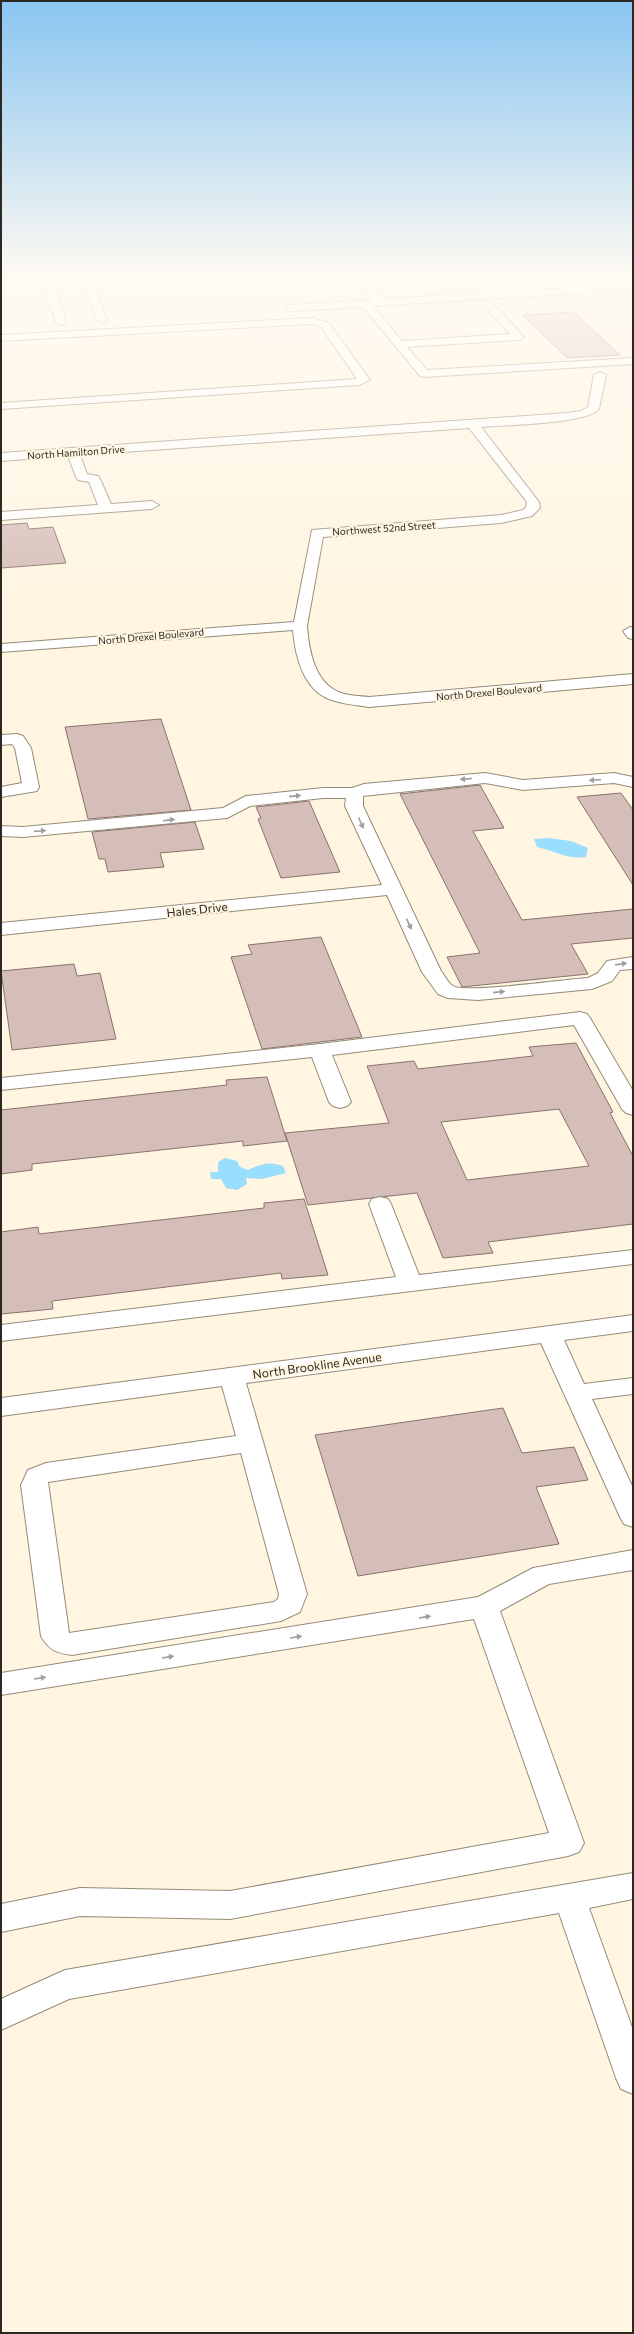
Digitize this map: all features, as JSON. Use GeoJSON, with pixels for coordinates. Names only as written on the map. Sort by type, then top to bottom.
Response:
{"type":"FeatureCollection","features":[{"type":"Feature","properties":{"kind":"street"},"geometry":{"type":"LineString","coordinates":[[1,406],[286,387]]}},
{"type":"Feature","properties":{"kind":"street","name":"North Hamilton Drive"},"geometry":{"type":"LineString","coordinates":[[1,457],[544,420],[584,414],[593,409],[598,387]]}},
{"type":"Feature","properties":{"kind":"street","name":"Northwest 52nd Street"},"geometry":{"type":"LineString","coordinates":[[346,699],[330,694],[319,686],[305,657],[301,641],[300,626],[317,533],[501,519],[527,513],[533,508],[533,502],[530,495],[474,425]]}},
{"type":"Feature","properties":{"kind":"street"},"geometry":{"type":"LineString","coordinates":[[73,452],[82,477],[94,479],[106,508]]}},
{"type":"Feature","properties":{"kind":"street"},"geometry":{"type":"LineString","coordinates":[[1,516],[152,505]]}},
{"type":"Feature","properties":{"kind":"street","name":"North Drexel Boulevard"},"geometry":{"type":"LineString","coordinates":[[1,648],[272,626],[300,626]]}},
{"type":"Feature","properties":{"kind":"street","name":"North Drexel Boulevard"},"geometry":{"type":"LineString","coordinates":[[346,699],[369,702],[388,701],[633,679]]}},
{"type":"Feature","properties":{"kind":"street"},"geometry":{"type":"LineString","coordinates":[[1,740],[17,739],[23,748],[31,787],[1,792]]}},
{"type":"Feature","properties":{"kind":"street"},"geometry":{"type":"LineString","coordinates":[[1,831],[23,832],[158,821],[227,813],[246,801],[322,793],[355,793],[364,789],[485,778],[523,785],[614,778],[633,782]]}},
{"type":"Feature","properties":{"kind":"street"},"geometry":{"type":"LineString","coordinates":[[355,793],[354,806],[432,972],[445,990],[455,994],[478,994],[592,983],[605,977],[614,965],[633,963]]}},
{"type":"Feature","properties":{"kind":"street","name":"Hales Drive"},"geometry":{"type":"LineString","coordinates":[[1,929],[392,889]]}},
{"type":"Feature","properties":{"kind":"street"},"geometry":{"type":"LineString","coordinates":[[1,1084],[320,1050],[580,1018],[633,1109]]}},
{"type":"Feature","properties":{"kind":"street"},"geometry":{"type":"LineString","coordinates":[[320,1050],[340,1102]]}},
{"type":"Feature","properties":{"kind":"street"},"geometry":{"type":"LineString","coordinates":[[380,1204],[410,1283]]}},
{"type":"Feature","properties":{"kind":"street"},"geometry":{"type":"LineString","coordinates":[[1,1333],[633,1257]]}},
{"type":"Feature","properties":{"kind":"street","name":"North Brookline Avenue"},"geometry":{"type":"LineString","coordinates":[[1,1407],[633,1323]]}},
{"type":"Feature","properties":{"kind":"street"},"geometry":{"type":"LineString","coordinates":[[549,1334],[576,1393],[624,1474],[633,1517]]}},
{"type":"Feature","properties":{"kind":"street"},"geometry":{"type":"LineString","coordinates":[[232,1376],[251,1443],[293,1594],[290,1605],[281,1611],[72,1644],[61,1643],[55,1636],[34,1485],[37,1476],[46,1472],[251,1443]]}},
{"type":"Feature","properties":{"kind":"street"},"geometry":{"type":"LineString","coordinates":[[576,1393],[633,1386]]}},
{"type":"Feature","properties":{"kind":"street"},"geometry":{"type":"LineString","coordinates":[[1,1684],[484,1607],[543,1575],[633,1560]]}},
{"type":"Feature","properties":{"kind":"street"},"geometry":{"type":"LineString","coordinates":[[1,1918],[80,1902],[230,1905],[568,1843],[484,1607]]}},
{"type":"Feature","properties":{"kind":"street"},"geometry":{"type":"LineString","coordinates":[[1,2015],[65,1985],[633,1886]]}},
{"type":"Feature","properties":{"kind":"street"},"geometry":{"type":"LineString","coordinates":[[570,1898],[633,2078]]}},
{"type":"Feature","properties":{"kind":"water"},"geometry":{"type":"Polygon","coordinates":[[[549,838],[571,841],[588,848],[586,857],[579,858],[567,856],[537,847],[534,839],[549,838]]]}},
{"type":"Feature","properties":{"kind":"water"},"geometry":{"type":"Polygon","coordinates":[[[225,1158],[237,1161],[240,1167],[248,1170],[265,1164],[278,1164],[283,1166],[286,1173],[262,1179],[246,1178],[247,1184],[237,1190],[226,1188],[221,1179],[211,1179],[210,1172],[218,1172],[218,1162],[225,1158]]]}},
{"type":"Feature","properties":{"kind":"building"},"geometry":{"type":"Polygon","coordinates":[[[27,523],[29,529],[53,527],[66,563],[1,568],[1,525],[27,523]]]}},
{"type":"Feature","properties":{"kind":"building"},"geometry":{"type":"Polygon","coordinates":[[[161,719],[191,810],[88,819],[65,727],[161,719]]]}},
{"type":"Feature","properties":{"kind":"building"},"geometry":{"type":"Polygon","coordinates":[[[480,785],[504,828],[473,831],[522,920],[633,909],[633,938],[571,944],[588,974],[462,987],[447,957],[480,953],[400,794],[480,785]]]}},
{"type":"Feature","properties":{"kind":"building"},"geometry":{"type":"Polygon","coordinates":[[[621,793],[633,810],[633,885],[577,797],[621,793]]]}},
{"type":"Feature","properties":{"kind":"building"},"geometry":{"type":"Polygon","coordinates":[[[309,801],[340,872],[281,878],[258,819],[261,818],[256,807],[309,801]]]}},
{"type":"Feature","properties":{"kind":"building"},"geometry":{"type":"Polygon","coordinates":[[[195,822],[204,849],[160,853],[164,867],[108,872],[105,859],[99,859],[92,832],[195,822]]]}},
{"type":"Feature","properties":{"kind":"building"},"geometry":{"type":"Polygon","coordinates":[[[321,937],[362,1037],[262,1049],[231,957],[252,954],[248,945],[321,937]]]}},
{"type":"Feature","properties":{"kind":"building"},"geometry":{"type":"Polygon","coordinates":[[[74,964],[77,976],[100,973],[116,1039],[12,1050],[1,971],[74,964]]]}},
{"type":"Feature","properties":{"kind":"building"},"geometry":{"type":"Polygon","coordinates":[[[576,1043],[613,1112],[610,1113],[633,1156],[633,1224],[488,1242],[493,1253],[443,1258],[417,1193],[308,1205],[285,1133],[389,1123],[367,1066],[414,1061],[418,1069],[533,1056],[529,1047],[576,1043]],[[559,1109],[441,1122],[467,1180],[589,1166],[559,1109]]]}},
{"type":"Feature","properties":{"kind":"building"},"geometry":{"type":"Polygon","coordinates":[[[267,1077],[287,1141],[243,1146],[243,1141],[32,1164],[32,1170],[1,1174],[1,1110],[227,1085],[226,1080],[267,1077]]]}},
{"type":"Feature","properties":{"kind":"building"},"geometry":{"type":"Polygon","coordinates":[[[304,1199],[328,1275],[282,1279],[281,1273],[52,1301],[53,1309],[1,1314],[1,1232],[38,1227],[39,1234],[264,1208],[264,1203],[304,1199]]]}},
{"type":"Feature","properties":{"kind":"building"},"geometry":{"type":"Polygon","coordinates":[[[503,1408],[522,1453],[574,1447],[588,1480],[536,1487],[559,1544],[358,1576],[315,1435],[503,1408]]]}}]}
